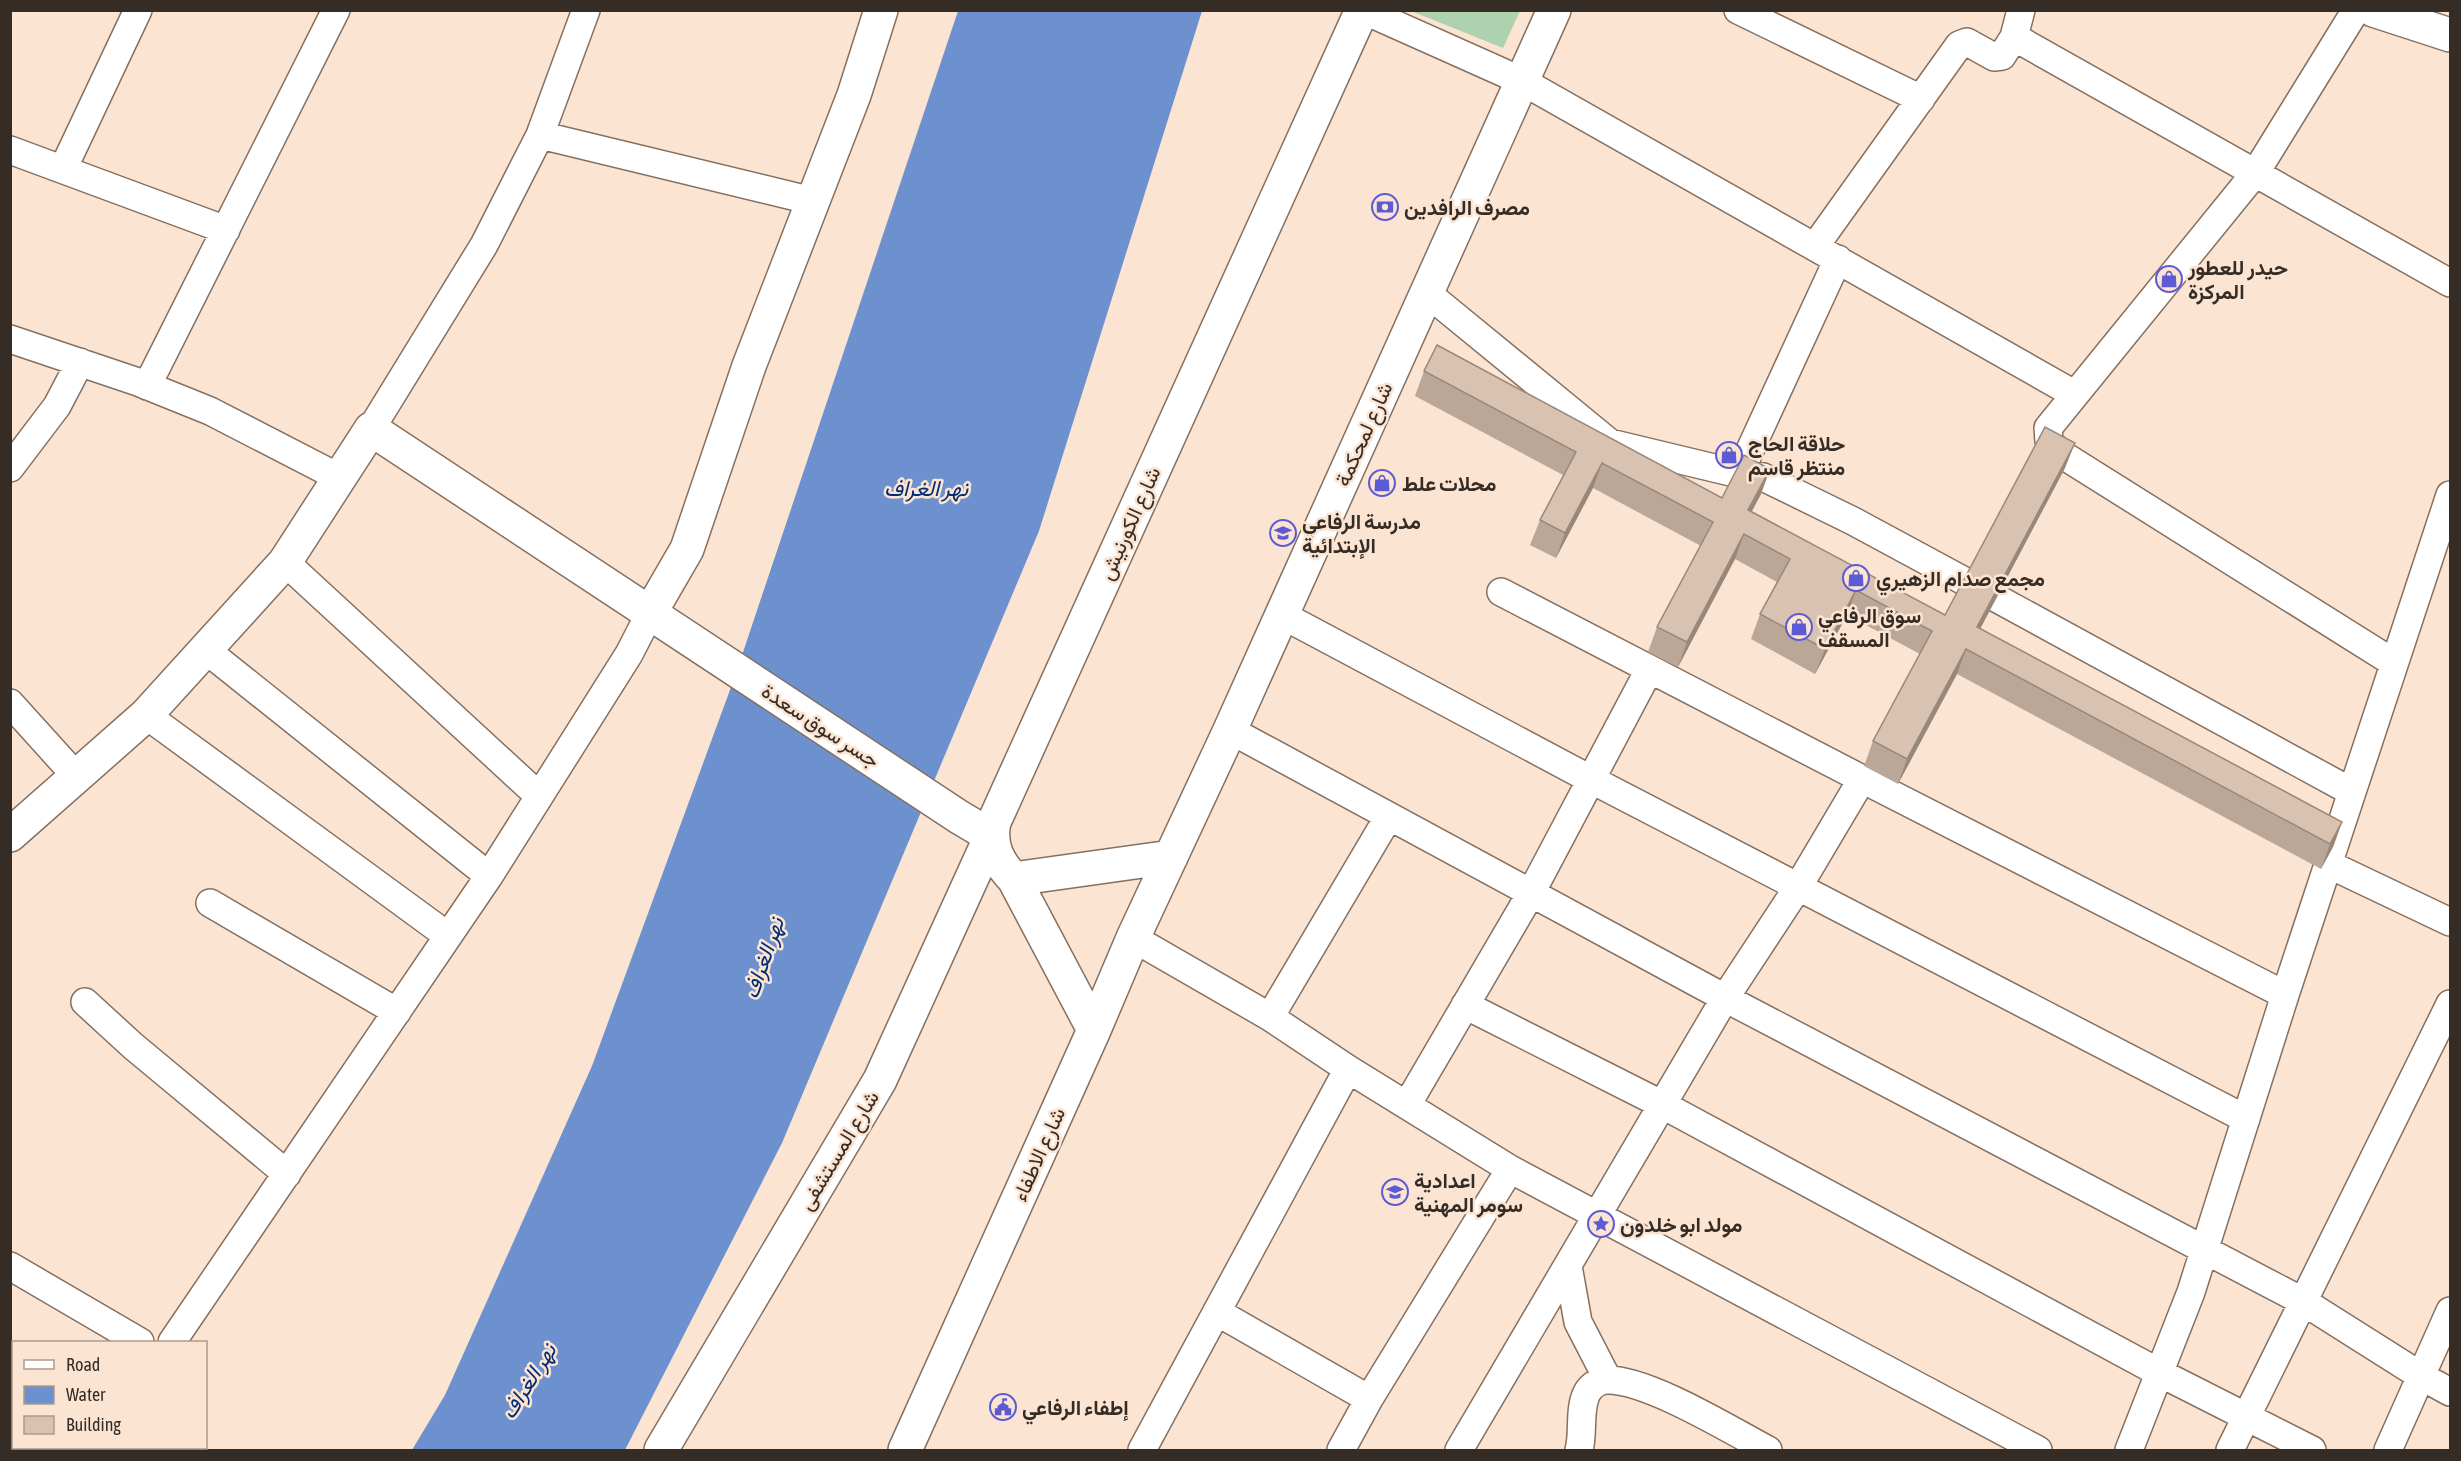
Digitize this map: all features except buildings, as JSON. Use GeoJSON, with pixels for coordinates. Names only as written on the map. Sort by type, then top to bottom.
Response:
{"type":"FeatureCollection","features":[{"type":"Feature","properties":{"kind":"street"},"geometry":{"type":"LineString","coordinates":[[63,169],[138,10]]}},
{"type":"Feature","properties":{"kind":"street"},"geometry":{"type":"LineString","coordinates":[[147,386],[336,10]]}},
{"type":"Feature","properties":{"kind":"street"},"geometry":{"type":"LineString","coordinates":[[10,835],[146,715],[285,562],[371,429],[484,245],[540,135],[586,10]]}},
{"type":"Feature","properties":{"kind":"street"},"geometry":{"type":"LineString","coordinates":[[173,1341],[489,876],[629,654],[687,549],[748,366],[855,95],[881,10]]}},
{"type":"Feature","properties":{"kind":"street"},"geometry":{"type":"LineString","coordinates":[[1362,10],[1522,81],[2074,394]]}},
{"type":"Feature","properties":{"kind":"street","name":"شارع الكورنيش"},"geometry":{"type":"LineString","coordinates":[[991,836],[1000,808],[1362,10]]}},
{"type":"Feature","properties":{"kind":"street","name":"شارع لمحكمة"},"geometry":{"type":"LineString","coordinates":[[1171,857],[1554,10]]}},
{"type":"Feature","properties":{"kind":"street"},"geometry":{"type":"LineString","coordinates":[[1738,10],[1921,99]]}},
{"type":"Feature","properties":{"kind":"street"},"geometry":{"type":"LineString","coordinates":[[1739,474],[1827,252],[1921,99],[1959,45],[1967,42],[1994,57],[2002,56],[2014,37],[2021,10]]}},
{"type":"Feature","properties":{"kind":"street"},"geometry":{"type":"LineString","coordinates":[[2356,10],[2256,172],[2048,428],[2049,441],[2058,452],[2394,663]]}},
{"type":"Feature","properties":{"kind":"street"},"geometry":{"type":"LineString","coordinates":[[2373,10],[2451,35]]}},
{"type":"Feature","properties":{"kind":"street"},"geometry":{"type":"LineString","coordinates":[[2014,37],[2451,283]]}},
{"type":"Feature","properties":{"kind":"street"},"geometry":{"type":"LineString","coordinates":[[540,135],[813,201]]}},
{"type":"Feature","properties":{"kind":"street"},"geometry":{"type":"LineString","coordinates":[[10,150],[226,230]]}},
{"type":"Feature","properties":{"kind":"street"},"geometry":{"type":"LineString","coordinates":[[1427,292],[1610,442],[1739,474],[1763,477],[1853,521],[1966,582]]}},
{"type":"Feature","properties":{"kind":"street"},"geometry":{"type":"LineString","coordinates":[[10,339],[147,386],[210,411],[340,478]]}},
{"type":"Feature","properties":{"kind":"street"},"geometry":{"type":"LineString","coordinates":[[13,461],[57,406],[80,362]]}},
{"type":"Feature","properties":{"kind":"street","name":"جسر سوق سعدة"},"geometry":{"type":"LineString","coordinates":[[371,429],[991,836]]}},
{"type":"Feature","properties":{"kind":"street"},"geometry":{"type":"LineString","coordinates":[[2129,1450],[2160,1373],[2204,1251],[2285,995],[2451,495]]}},
{"type":"Feature","properties":{"kind":"street"},"geometry":{"type":"LineString","coordinates":[[285,562],[539,796]]}},
{"type":"Feature","properties":{"kind":"street"},"geometry":{"type":"LineString","coordinates":[[1501,592],[2285,995]]}},
{"type":"Feature","properties":{"kind":"street"},"geometry":{"type":"LineString","coordinates":[[1996,598],[2352,792]]}},
{"type":"Feature","properties":{"kind":"street"},"geometry":{"type":"LineString","coordinates":[[1282,615],[1592,780],[2246,1119]]}},
{"type":"Feature","properties":{"kind":"street"},"geometry":{"type":"LineString","coordinates":[[206,650],[489,876]]}},
{"type":"Feature","properties":{"kind":"street"},"geometry":{"type":"LineString","coordinates":[[1407,1105],[1531,893],[1649,670]]}},
{"type":"Feature","properties":{"kind":"street"},"geometry":{"type":"LineString","coordinates":[[10,703],[76,776]]}},
{"type":"Feature","properties":{"kind":"street"},"geometry":{"type":"LineString","coordinates":[[146,715],[448,936]]}},
{"type":"Feature","properties":{"kind":"street"},"geometry":{"type":"LineString","coordinates":[[1230,730],[1725,998],[2304,1302],[2421,1376],[2451,1392]]}},
{"type":"Feature","properties":{"kind":"street"},"geometry":{"type":"LineString","coordinates":[[1459,1450],[1725,998],[1798,887],[1862,779]]}},
{"type":"Feature","properties":{"kind":"street"},"geometry":{"type":"LineString","coordinates":[[1270,1017],[1389,816]]}},
{"type":"Feature","properties":{"kind":"street"},"geometry":{"type":"LineString","coordinates":[[991,836],[998,858],[1014,879],[1094,1030]]}},
{"type":"Feature","properties":{"kind":"street","name":"شارع المستشفى"},"geometry":{"type":"LineString","coordinates":[[661,1450],[880,1080],[991,836]]}},
{"type":"Feature","properties":{"kind":"street"},"geometry":{"type":"LineString","coordinates":[[1014,879],[1171,857]]}},
{"type":"Feature","properties":{"kind":"street","name":"شارع الاطفاء"},"geometry":{"type":"LineString","coordinates":[[905,1450],[1171,857]]}},
{"type":"Feature","properties":{"kind":"street"},"geometry":{"type":"LineString","coordinates":[[2328,864],[2451,922]]}},
{"type":"Feature","properties":{"kind":"street"},"geometry":{"type":"LineString","coordinates":[[210,903],[397,1012]]}},
{"type":"Feature","properties":{"kind":"street"},"geometry":{"type":"LineString","coordinates":[[1133,938],[1270,1017],[1348,1070],[1510,1169],[2038,1450]]}},
{"type":"Feature","properties":{"kind":"street"},"geometry":{"type":"LineString","coordinates":[[85,1002],[133,1046],[287,1174]]}},
{"type":"Feature","properties":{"kind":"street"},"geometry":{"type":"LineString","coordinates":[[2230,1450],[2451,1004]]}},
{"type":"Feature","properties":{"kind":"street"},"geometry":{"type":"LineString","coordinates":[[1465,1005],[1663,1105],[2160,1373],[2312,1450]]}},
{"type":"Feature","properties":{"kind":"street"},"geometry":{"type":"LineString","coordinates":[[1142,1450],[1348,1070]]}},
{"type":"Feature","properties":{"kind":"street"},"geometry":{"type":"LineString","coordinates":[[1341,1450],[1510,1169]]}},
{"type":"Feature","properties":{"kind":"street"},"geometry":{"type":"LineString","coordinates":[[10,1266],[138,1341]]}},
{"type":"Feature","properties":{"kind":"street"},"geometry":{"type":"LineString","coordinates":[[1568,1266],[1578,1322],[1608,1380]]}},
{"type":"Feature","properties":{"kind":"street"},"geometry":{"type":"LineString","coordinates":[[2388,1450],[2451,1311]]}},
{"type":"Feature","properties":{"kind":"street"},"geometry":{"type":"LineString","coordinates":[[1217,1312],[1370,1399]]}},
{"type":"Feature","properties":{"kind":"street"},"geometry":{"type":"LineString","coordinates":[[1579,1450],[1583,1437],[1583,1405],[1588,1391],[1596,1384],[1608,1380],[1643,1388],[1768,1450]]}},
{"type":"Feature","properties":{"kind":"green space"},"geometry":{"type":"Polygon","coordinates":[[[1411,11],[1520,11],[1503,48],[1411,11]]]}},
{"type":"Feature","properties":{"kind":"water","name":"نهر الغراف"},"geometry":{"type":"Polygon","coordinates":[[[958,11],[1202,11],[1039,531],[782,1143],[625,1450],[412,1450],[445,1395],[592,1066],[734,679],[958,11]]]}},
{"type":"Feature","properties":{"kind":"place","name":"مصرف الرافدين"},"geometry":{"type":"Point","coordinates":[1385,207]}},
{"type":"Feature","properties":{"kind":"place","name":"حيدر للعطور المركزة"},"geometry":{"type":"Point","coordinates":[2169,279]}},
{"type":"Feature","properties":{"kind":"place","name":"حلاقة الحاج منتظر قاسم"},"geometry":{"type":"Point","coordinates":[1729,455]}},
{"type":"Feature","properties":{"kind":"place","name":"محلات علط"},"geometry":{"type":"Point","coordinates":[1382,483]}},
{"type":"Feature","properties":{"kind":"place","name":"مدرسة الرفاعي الإبتدائية"},"geometry":{"type":"Point","coordinates":[1283,533]}},
{"type":"Feature","properties":{"kind":"place","name":"مجمع صدام الزهيري"},"geometry":{"type":"Point","coordinates":[1856,578]}},
{"type":"Feature","properties":{"kind":"place","name":"سوق الرفاعي المسقف"},"geometry":{"type":"Point","coordinates":[1799,627]}},
{"type":"Feature","properties":{"kind":"place","name":"اعدادية سومر المهنية"},"geometry":{"type":"Point","coordinates":[1395,1192]}},
{"type":"Feature","properties":{"kind":"place","name":"مولد ابو خلدون"},"geometry":{"type":"Point","coordinates":[1601,1224]}},
{"type":"Feature","properties":{"kind":"place","name":"إطفاء الرفاعي"},"geometry":{"type":"Point","coordinates":[1003,1407]}}]}
